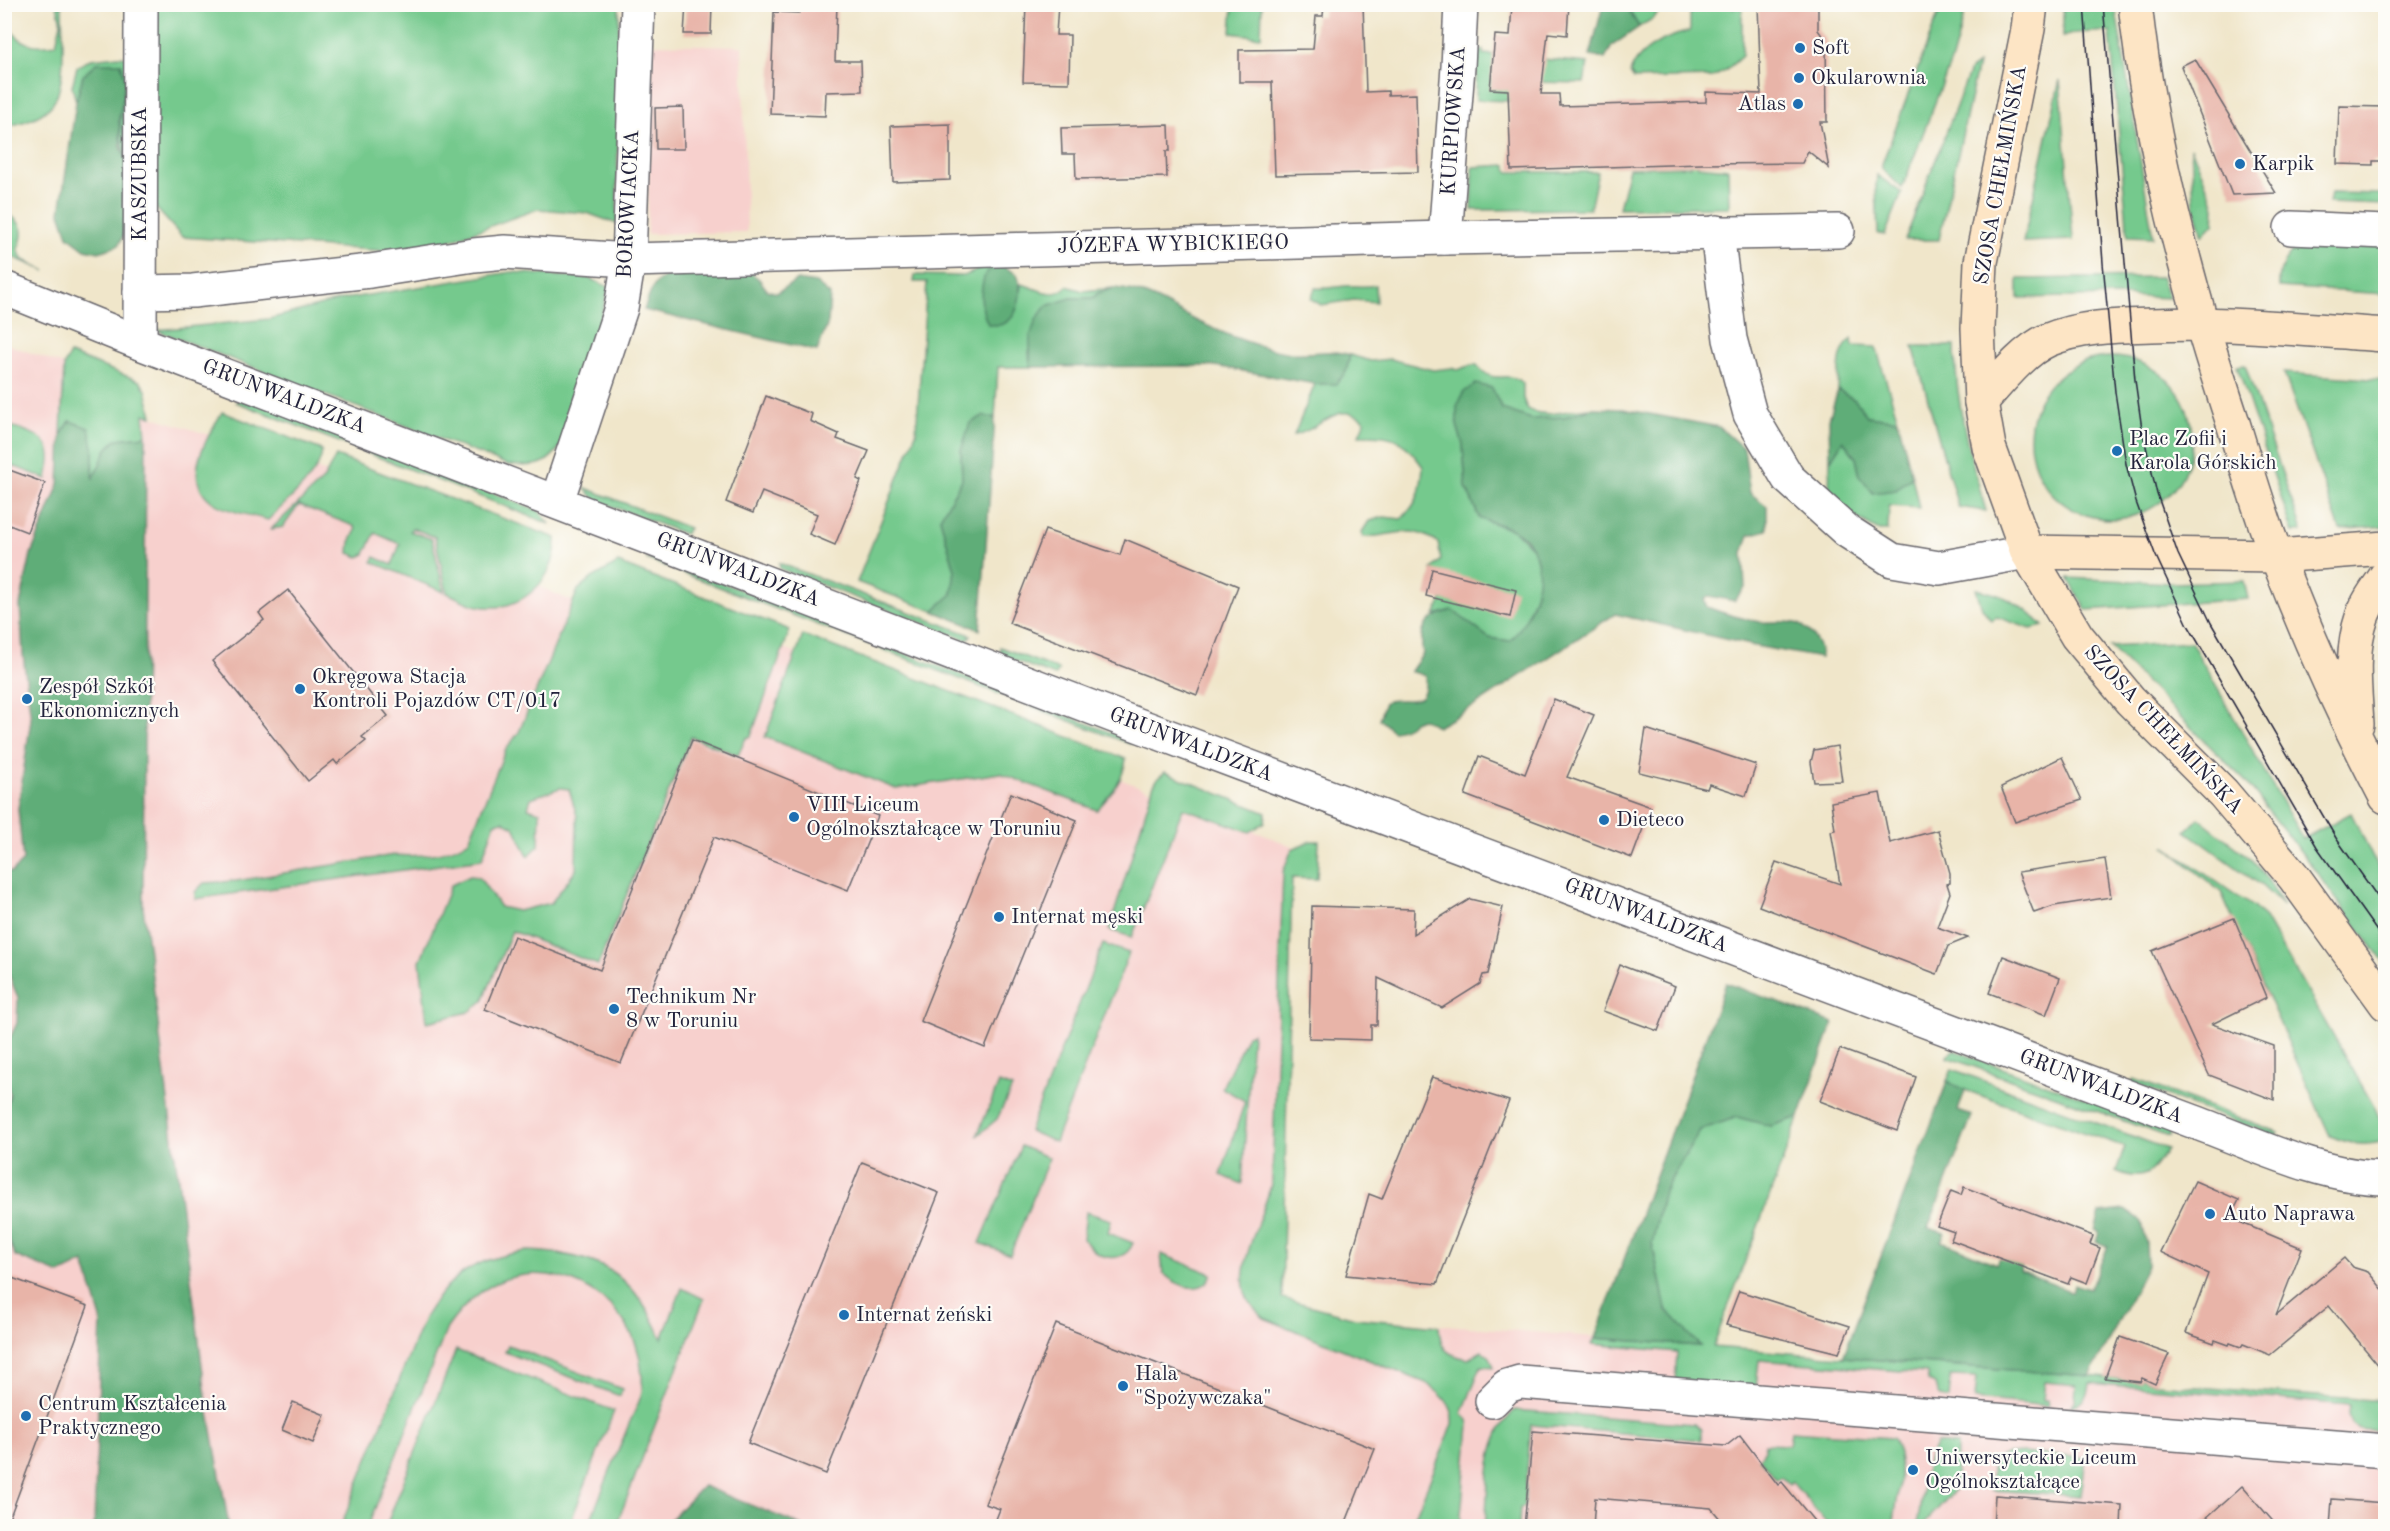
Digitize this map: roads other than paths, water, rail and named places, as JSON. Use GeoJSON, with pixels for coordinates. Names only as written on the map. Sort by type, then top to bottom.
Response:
{"type":"FeatureCollection","features":[{"type":"Feature","properties":{"kind":"main road","name":"SZOSA CHEŁMIŃSKA"},"geometry":{"type":"LineString","coordinates":[[2031,4],[2028,29],[1981,262],[1978,328],[1981,402],[1989,447],[2027,552],[2077,636],[2130,700],[2223,793],[2294,877],[2385,1004]]}},
{"type":"Feature","properties":{"kind":"main road"},"geometry":{"type":"LineString","coordinates":[[2135,4],[2155,135],[2200,323],[2276,556],[2358,744],[2385,797]]}},
{"type":"Feature","properties":{"kind":"main road"},"geometry":{"type":"LineString","coordinates":[[1981,402],[2010,369],[2046,341],[2075,331],[2108,326],[2200,323],[2385,335]]}},
{"type":"Feature","properties":{"kind":"main road"},"geometry":{"type":"LineString","coordinates":[[2027,552],[2276,556],[2385,548]]}},
{"type":"Feature","properties":{"kind":"main road"},"geometry":{"type":"LineString","coordinates":[[2358,744],[2353,659],[2362,615],[2385,576]]}},
{"type":"Feature","properties":{"kind":"street","name":"KASZUBSKA"},"geometry":{"type":"LineString","coordinates":[[140,343],[141,4]]}},
{"type":"Feature","properties":{"kind":"street","name":"BOROWIACKA"},"geometry":{"type":"LineString","coordinates":[[557,501],[621,308],[629,261],[638,4]]}},
{"type":"Feature","properties":{"kind":"street","name":"KURPIOWSKA"},"geometry":{"type":"LineString","coordinates":[[1446,238],[1461,4]]}},
{"type":"Feature","properties":{"kind":"street"},"geometry":{"type":"LineString","coordinates":[[2291,228],[2385,232]]}},
{"type":"Feature","properties":{"kind":"street","name":"JÓZEFA WYBICKIEGO"},"geometry":{"type":"LineString","coordinates":[[140,292],[193,291],[370,271],[505,252],[629,261],[1446,238],[1838,231]]}},
{"type":"Feature","properties":{"kind":"street"},"geometry":{"type":"LineString","coordinates":[[1717,232],[1730,339],[1750,414],[1788,478],[1847,531],[1892,560],[1939,568],[2027,552]]}},
{"type":"Feature","properties":{"kind":"street","name":"GRUNWALDZKA"},"geometry":{"type":"LineString","coordinates":[[4,288],[140,343],[1114,716],[2203,1125],[2333,1171],[2370,1178],[2385,1178]]}},
{"type":"Feature","properties":{"kind":"street"},"geometry":{"type":"LineString","coordinates":[[1492,1401],[1507,1386],[1520,1382],[2385,1450]]}},
{"type":"Feature","properties":{"kind":"tram line"},"geometry":{"type":"LineString","coordinates":[[2084,4],[2115,392],[2126,464],[2136,502],[2155,554],[2188,625],[2317,847],[2386,944]]}},
{"type":"Feature","properties":{"kind":"tram line"},"geometry":{"type":"LineString","coordinates":[[2103,4],[2135,380],[2142,429],[2157,494],[2178,554],[2211,623],[2336,838],[2386,909]]}},
{"type":"Feature","properties":{"kind":"place","name":"Soft"},"geometry":{"type":"Point","coordinates":[1800,48]}},
{"type":"Feature","properties":{"kind":"place","name":"Okularownia"},"geometry":{"type":"Point","coordinates":[1799,78]}},
{"type":"Feature","properties":{"kind":"place","name":"Atlas"},"geometry":{"type":"Point","coordinates":[1798,104]}},
{"type":"Feature","properties":{"kind":"place","name":"Karpik"},"geometry":{"type":"Point","coordinates":[2240,164]}},
{"type":"Feature","properties":{"kind":"place","name":"Plac Zofii i Karola Górskich"},"geometry":{"type":"Point","coordinates":[2117,451]}},
{"type":"Feature","properties":{"kind":"place","name":"Okręgowa Stacja Kontroli Pojazdów CT/017"},"geometry":{"type":"Point","coordinates":[300,689]}},
{"type":"Feature","properties":{"kind":"place","name":"Zespół Szkół Ekonomicznych"},"geometry":{"type":"Point","coordinates":[27,699]}},
{"type":"Feature","properties":{"kind":"place","name":"VIII Liceum Ogólnokształcące w Toruniu"},"geometry":{"type":"Point","coordinates":[794,817]}},
{"type":"Feature","properties":{"kind":"place","name":"Dieteco"},"geometry":{"type":"Point","coordinates":[1604,820]}},
{"type":"Feature","properties":{"kind":"place","name":"Internat męski"},"geometry":{"type":"Point","coordinates":[999,917]}},
{"type":"Feature","properties":{"kind":"place","name":"Technikum Nr 8 w Toruniu"},"geometry":{"type":"Point","coordinates":[614,1009]}},
{"type":"Feature","properties":{"kind":"place","name":"Auto Naprawa"},"geometry":{"type":"Point","coordinates":[2210,1214]}},
{"type":"Feature","properties":{"kind":"place","name":"Internat żeński"},"geometry":{"type":"Point","coordinates":[844,1315]}},
{"type":"Feature","properties":{"kind":"place","name":"Hala \"Spożywczaka\""},"geometry":{"type":"Point","coordinates":[1123,1386]}},
{"type":"Feature","properties":{"kind":"place","name":"Centrum Kształcenia Praktycznego"},"geometry":{"type":"Point","coordinates":[26,1416]}},
{"type":"Feature","properties":{"kind":"place","name":"Uniwersyteckie Liceum Ogólnokształcące"},"geometry":{"type":"Point","coordinates":[1913,1470]}}]}
